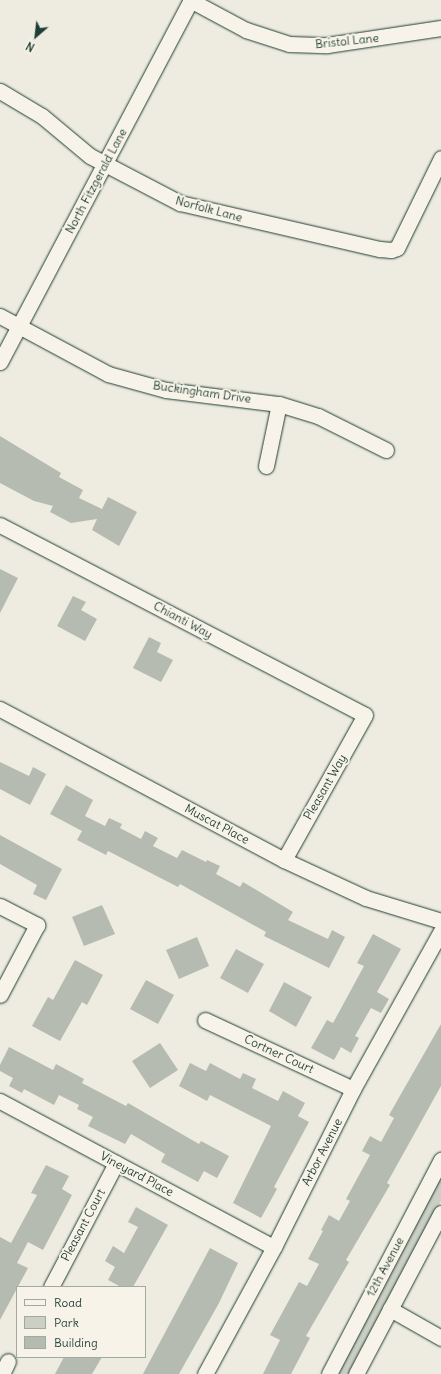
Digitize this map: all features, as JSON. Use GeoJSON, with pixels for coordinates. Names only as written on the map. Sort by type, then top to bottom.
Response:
{"type":"FeatureCollection","features":[{"type":"Feature","properties":{"kind":"street","name":"Bristol Lane"},"geometry":{"type":"LineString","coordinates":[[191,0],[246,30],[289,44],[326,45],[441,28]]}},
{"type":"Feature","properties":{"kind":"street","name":"North Fitzgerald Lane"},"geometry":{"type":"LineString","coordinates":[[0,362],[191,0]]}},
{"type":"Feature","properties":{"kind":"street","name":"Norfolk Lane"},"geometry":{"type":"LineString","coordinates":[[0,91],[42,116],[58,131],[105,164],[180,203],[380,249],[391,250],[397,248],[441,158]]}},
{"type":"Feature","properties":{"kind":"street","name":"Buckingham Drive"},"geometry":{"type":"LineString","coordinates":[[0,316],[19,328],[108,374],[166,390],[279,404],[318,416],[386,450]]}},
{"type":"Feature","properties":{"kind":"street"},"geometry":{"type":"LineString","coordinates":[[266,466],[279,404]]}},
{"type":"Feature","properties":{"kind":"street","name":"Chianti Way"},"geometry":{"type":"LineString","coordinates":[[0,525],[365,715]]}},
{"type":"Feature","properties":{"kind":"street","name":"Muscat Place"},"geometry":{"type":"LineString","coordinates":[[0,709],[284,860],[366,898],[441,921]]}},
{"type":"Feature","properties":{"kind":"street","name":"Pleasant Way"},"geometry":{"type":"LineString","coordinates":[[284,860],[365,715]]}},
{"type":"Feature","properties":{"kind":"street"},"geometry":{"type":"LineString","coordinates":[[0,906],[37,925],[0,995]]}},
{"type":"Feature","properties":{"kind":"street","name":"Arbor Avenue"},"geometry":{"type":"LineString","coordinates":[[205,1374],[274,1247],[353,1089],[441,931]]}},
{"type":"Feature","properties":{"kind":"street","name":"Cortner Court"},"geometry":{"type":"LineString","coordinates":[[205,1020],[353,1089]]}},
{"type":"Feature","properties":{"kind":"street","name":"Vineyard Place"},"geometry":{"type":"LineString","coordinates":[[0,1101],[274,1247]]}},
{"type":"Feature","properties":{"kind":"street","name":"12th Avenue"},"geometry":{"type":"LineString","coordinates":[[329,1374],[441,1160]]}},
{"type":"Feature","properties":{"kind":"street","name":"Pleasant Court"},"geometry":{"type":"LineString","coordinates":[[52,1286],[116,1163]]}},
{"type":"Feature","properties":{"kind":"street","name":"12th Avenue"},"geometry":{"type":"LineString","coordinates":[[356,1374],[441,1213]]}},
{"type":"Feature","properties":{"kind":"street"},"geometry":{"type":"LineString","coordinates":[[390,1309],[441,1338]]}},
{"type":"Feature","properties":{"kind":"green space"},"geometry":{"type":"Polygon","coordinates":[[[441,1168],[441,1201],[390,1309],[356,1374],[329,1374],[441,1168]]]}},
{"type":"Feature","properties":{"kind":"building"},"geometry":{"type":"Polygon","coordinates":[[[0,436],[61,473],[59,477],[83,490],[79,498],[102,509],[108,497],[137,512],[119,546],[92,530],[97,519],[71,523],[50,512],[53,506],[34,501],[0,483],[0,436]]]}},
{"type":"Feature","properties":{"kind":"building"},"geometry":{"type":"Polygon","coordinates":[[[0,569],[18,578],[0,613],[0,569]]]}},
{"type":"Feature","properties":{"kind":"building"},"geometry":{"type":"Polygon","coordinates":[[[73,596],[86,602],[81,610],[97,619],[85,641],[57,626],[73,596]]]}},
{"type":"Feature","properties":{"kind":"building"},"geometry":{"type":"Polygon","coordinates":[[[149,637],[161,643],[157,652],[173,660],[161,682],[133,668],[149,637]]]}},
{"type":"Feature","properties":{"kind":"building"},"geometry":{"type":"Polygon","coordinates":[[[0,762],[29,776],[33,767],[46,774],[30,805],[0,789],[0,762]]]}},
{"type":"Feature","properties":{"kind":"building"},"geometry":{"type":"Polygon","coordinates":[[[66,785],[93,800],[85,816],[105,826],[109,818],[122,824],[120,828],[141,839],[145,831],[158,838],[153,846],[177,858],[182,850],[206,862],[207,860],[220,866],[216,874],[240,887],[243,882],[293,912],[288,920],[328,939],[332,930],[345,937],[329,968],[264,936],[266,932],[180,884],[178,887],[108,851],[106,855],[77,840],[82,831],[50,814],[66,785]]]}},
{"type":"Feature","properties":{"kind":"building"},"geometry":{"type":"Polygon","coordinates":[[[0,835],[62,869],[46,900],[33,894],[37,885],[0,864],[0,835]]]}},
{"type":"Feature","properties":{"kind":"building"},"geometry":{"type":"Polygon","coordinates":[[[102,905],[115,934],[84,946],[72,917],[102,905]]]}},
{"type":"Feature","properties":{"kind":"building"},"geometry":{"type":"Polygon","coordinates":[[[373,934],[401,949],[377,992],[389,999],[381,1013],[371,1008],[355,1036],[359,1038],[351,1053],[341,1047],[334,1060],[311,1048],[327,1020],[333,1023],[364,966],[357,963],[373,934]]]}},
{"type":"Feature","properties":{"kind":"building"},"geometry":{"type":"Polygon","coordinates":[[[197,937],[209,966],[179,979],[166,950],[197,937]]]}},
{"type":"Feature","properties":{"kind":"building"},"geometry":{"type":"Polygon","coordinates":[[[236,949],[264,964],[248,993],[220,978],[236,949]]]}},
{"type":"Feature","properties":{"kind":"building"},"geometry":{"type":"Polygon","coordinates":[[[75,960],[103,975],[87,1005],[82,1002],[60,1041],[32,1026],[48,997],[53,1000],[75,960]]]}},
{"type":"Feature","properties":{"kind":"building"},"geometry":{"type":"Polygon","coordinates":[[[146,980],[174,995],[158,1024],[130,1009],[146,980]]]}},
{"type":"Feature","properties":{"kind":"building"},"geometry":{"type":"Polygon","coordinates":[[[284,982],[312,997],[296,1027],[269,1011],[284,982]]]}},
{"type":"Feature","properties":{"kind":"building"},"geometry":{"type":"Polygon","coordinates":[[[441,1024],[441,1086],[387,1183],[390,1185],[346,1260],[349,1262],[306,1336],[310,1338],[291,1374],[263,1374],[280,1340],[270,1335],[299,1282],[307,1286],[319,1264],[308,1259],[323,1231],[321,1230],[329,1215],[339,1221],[350,1201],[346,1199],[370,1155],[362,1151],[370,1136],[381,1142],[394,1118],[389,1115],[441,1024]]]}},
{"type":"Feature","properties":{"kind":"building"},"geometry":{"type":"Polygon","coordinates":[[[160,1043],[178,1070],[150,1088],[132,1061],[160,1043]]]}},
{"type":"Feature","properties":{"kind":"building"},"geometry":{"type":"Polygon","coordinates":[[[9,1047],[53,1070],[56,1064],[84,1079],[82,1083],[126,1106],[128,1103],[199,1144],[201,1141],[229,1156],[217,1178],[204,1171],[198,1182],[161,1162],[165,1154],[131,1134],[125,1144],[88,1126],[93,1117],[77,1109],[79,1105],[59,1095],[54,1105],[24,1089],[22,1093],[9,1086],[13,1078],[0,1071],[0,1065],[9,1047]]]}},
{"type":"Feature","properties":{"kind":"building"},"geometry":{"type":"Polygon","coordinates":[[[190,1063],[206,1071],[210,1063],[240,1079],[243,1073],[256,1079],[252,1088],[278,1101],[283,1091],[305,1103],[298,1116],[309,1122],[274,1187],[277,1189],[261,1218],[233,1203],[271,1126],[210,1095],[207,1101],[179,1086],[190,1063]]]}},
{"type":"Feature","properties":{"kind":"building"},"geometry":{"type":"Polygon","coordinates":[[[46,1165],[69,1176],[62,1189],[72,1195],[43,1250],[28,1242],[17,1263],[28,1268],[18,1286],[16,1286],[16,1290],[0,1320],[0,1237],[11,1243],[37,1195],[31,1193],[46,1165]]]}},
{"type":"Feature","properties":{"kind":"building"},"geometry":{"type":"Polygon","coordinates":[[[136,1207],[168,1225],[134,1286],[119,1286],[108,1280],[115,1267],[105,1261],[113,1246],[124,1253],[138,1227],[128,1222],[136,1207]]]}},
{"type":"Feature","properties":{"kind":"building"},"geometry":{"type":"Polygon","coordinates":[[[210,1248],[238,1263],[219,1303],[179,1374],[143,1374],[210,1248]]]}},
{"type":"Feature","properties":{"kind":"building"},"geometry":{"type":"Polygon","coordinates":[[[63,1358],[101,1358],[92,1374],[55,1374],[63,1358]]]}}]}
